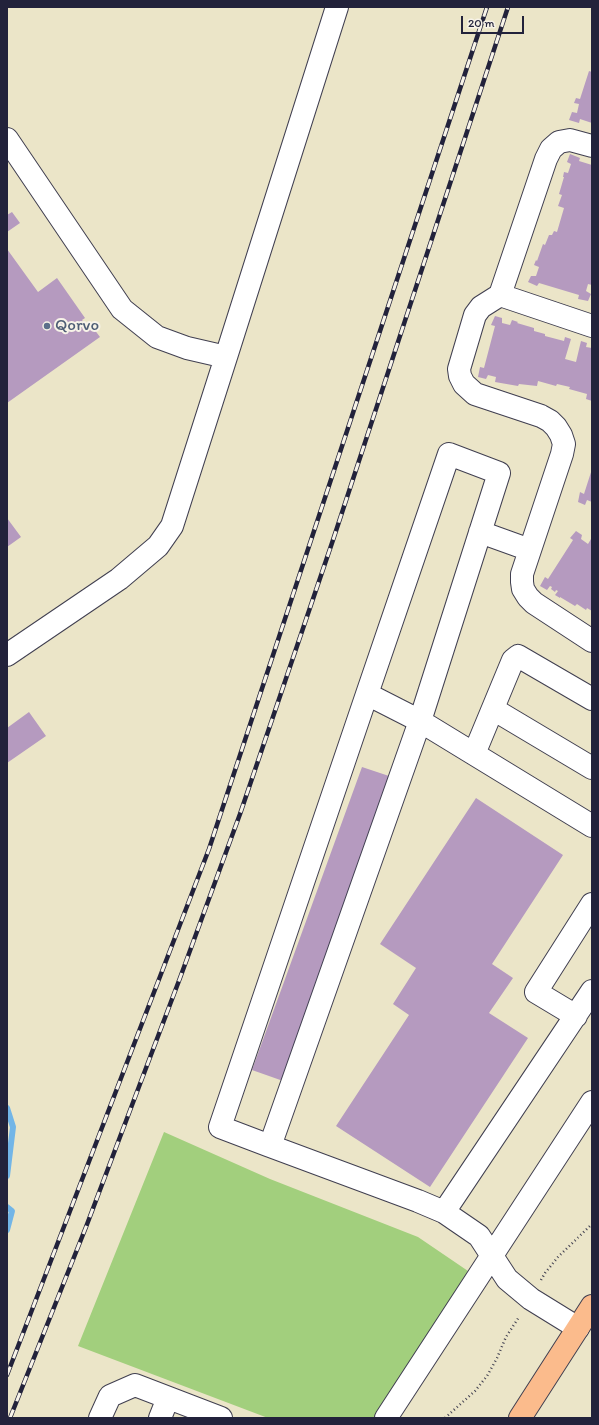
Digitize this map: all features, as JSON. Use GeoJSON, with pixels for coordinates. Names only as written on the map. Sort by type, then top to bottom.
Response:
{"type":"FeatureCollection","features":[{"type":"Feature","properties":{"kind":"main road"},"geometry":{"type":"LineString","coordinates":[[520,1418],[592,1306]]}},
{"type":"Feature","properties":{"kind":"lane"},"geometry":{"type":"LineString","coordinates":[[7,655],[119,579],[158,546],[172,526],[337,7]]}},
{"type":"Feature","properties":{"kind":"lane"},"geometry":{"type":"LineString","coordinates":[[7,139],[122,309],[157,337],[187,348],[226,357]]}},
{"type":"Feature","properties":{"kind":"lane"},"geometry":{"type":"LineString","coordinates":[[592,146],[570,140],[558,142],[551,149],[546,158],[500,295],[481,307],[475,315],[459,369],[460,376],[464,384],[475,394],[541,416],[550,421],[561,435],[564,444],[562,454],[522,574],[523,589],[534,603],[592,641]]}},
{"type":"Feature","properties":{"kind":"lane"},"geometry":{"type":"LineString","coordinates":[[500,295],[592,326]]}},
{"type":"Feature","properties":{"kind":"lane"},"geometry":{"type":"LineString","coordinates":[[270,1146],[420,720],[499,473],[449,454],[220,1127],[270,1146],[418,1201],[444,1212],[479,1236],[507,1279],[531,1299],[578,1328]]}},
{"type":"Feature","properties":{"kind":"lane"},"geometry":{"type":"LineString","coordinates":[[480,532],[530,550]]}},
{"type":"Feature","properties":{"kind":"lane"},"geometry":{"type":"LineString","coordinates":[[474,754],[513,660],[518,656],[592,699]]}},
{"type":"Feature","properties":{"kind":"lane"},"geometry":{"type":"LineString","coordinates":[[367,694],[420,720],[592,826]]}},
{"type":"Feature","properties":{"kind":"lane"},"geometry":{"type":"LineString","coordinates":[[493,709],[592,768]]}},
{"type":"Feature","properties":{"kind":"lane"},"geometry":{"type":"LineString","coordinates":[[576,1016],[536,992],[592,904]]}},
{"type":"Feature","properties":{"kind":"lane"},"geometry":{"type":"LineString","coordinates":[[444,1212],[592,991]]}},
{"type":"Feature","properties":{"kind":"lane"},"geometry":{"type":"LineString","coordinates":[[386,1418],[592,1102]]}},
{"type":"Feature","properties":{"kind":"lane"},"geometry":{"type":"LineString","coordinates":[[100,1418],[110,1396],[135,1385],[221,1418]]}},
{"type":"Feature","properties":{"kind":"lane"},"geometry":{"type":"LineString","coordinates":[[160,1418],[168,1398]]}},
{"type":"Feature","properties":{"kind":"path"},"geometry":{"type":"LineString","coordinates":[[445,1418],[475,1391],[487,1376],[498,1358],[506,1337],[531,1299],[545,1273],[558,1257],[592,1224]]}},
{"type":"Feature","properties":{"kind":"green space"},"geometry":{"type":"Polygon","coordinates":[[[164,1132],[270,1179],[418,1237],[468,1271],[375,1418],[268,1418],[78,1346],[164,1132]]]}},
{"type":"Feature","properties":{"kind":"building"},"geometry":{"type":"Polygon","coordinates":[[[589,71],[592,72],[592,123],[580,119],[579,123],[569,120],[572,112],[577,113],[579,104],[574,103],[576,98],[580,99],[589,71]]]}},
{"type":"Feature","properties":{"kind":"building"},"geometry":{"type":"Polygon","coordinates":[[[570,154],[580,158],[579,161],[592,165],[592,285],[588,284],[586,291],[591,294],[588,301],[578,299],[579,295],[539,283],[537,286],[528,282],[531,276],[536,276],[539,267],[534,265],[543,244],[545,245],[549,235],[552,235],[554,231],[557,232],[564,208],[558,206],[562,195],[559,194],[564,172],[568,173],[571,164],[567,162],[570,154]]]}},
{"type":"Feature","properties":{"kind":"building"},"geometry":{"type":"Polygon","coordinates":[[[12,212],[20,223],[7,232],[7,215],[12,212]]]}},
{"type":"Feature","properties":{"kind":"building","name":"Qorvo"},"geometry":{"type":"Polygon","coordinates":[[[7,249],[38,292],[57,278],[85,318],[82,320],[87,327],[91,325],[100,337],[7,403],[7,249]]]}},
{"type":"Feature","properties":{"kind":"building"},"geometry":{"type":"Polygon","coordinates":[[[495,316],[502,318],[502,323],[510,325],[512,320],[534,328],[534,331],[545,334],[545,336],[564,341],[565,337],[571,339],[565,359],[576,362],[581,341],[587,343],[586,347],[592,348],[592,401],[586,399],[587,394],[569,389],[570,387],[557,384],[556,386],[538,381],[537,386],[519,384],[518,386],[495,382],[496,377],[488,375],[486,379],[478,377],[480,367],[484,368],[495,326],[491,325],[495,316]]]}},
{"type":"Feature","properties":{"kind":"building"},"geometry":{"type":"Polygon","coordinates":[[[592,469],[592,502],[587,500],[585,505],[578,502],[580,492],[584,494],[592,469]]]}},
{"type":"Feature","properties":{"kind":"building"},"geometry":{"type":"Polygon","coordinates":[[[7,518],[21,537],[7,547],[7,518]]]}},
{"type":"Feature","properties":{"kind":"building"},"geometry":{"type":"Polygon","coordinates":[[[576,531],[582,535],[581,539],[588,544],[591,539],[592,540],[592,611],[587,608],[586,610],[577,604],[575,606],[560,598],[555,595],[558,591],[556,590],[555,592],[550,586],[547,590],[540,586],[545,577],[548,579],[573,540],[570,538],[576,531]]]}},
{"type":"Feature","properties":{"kind":"building"},"geometry":{"type":"Polygon","coordinates":[[[29,712],[46,736],[7,763],[7,728],[29,712]]]}},
{"type":"Feature","properties":{"kind":"building"},"geometry":{"type":"Polygon","coordinates":[[[362,767],[395,778],[286,1082],[252,1070],[362,767]]]}},
{"type":"Feature","properties":{"kind":"building"},"geometry":{"type":"Polygon","coordinates":[[[476,798],[563,855],[492,964],[513,978],[489,1013],[528,1038],[430,1187],[336,1126],[409,1015],[393,1004],[416,968],[380,944],[476,798]]]}},
{"type":"Feature","properties":{"kind":"waterway"},"geometry":{"type":"LineString","coordinates":[[7,1108],[13,1127],[7,1176]]}},
{"type":"Feature","properties":{"kind":"waterway"},"geometry":{"type":"LineString","coordinates":[[7,1207],[12,1211],[7,1230]]}},
{"type":"Feature","properties":{"kind":"railway"},"geometry":{"type":"LineString","coordinates":[[7,1375],[209,849],[487,7]]}},
{"type":"Feature","properties":{"kind":"railway"},"geometry":{"type":"LineString","coordinates":[[10,1418],[86,1227],[240,814],[333,540],[508,7]]}},
{"type":"Feature","properties":{"kind":"place","name":"Qorvo"},"geometry":{"type":"Point","coordinates":[47,326]}}]}
